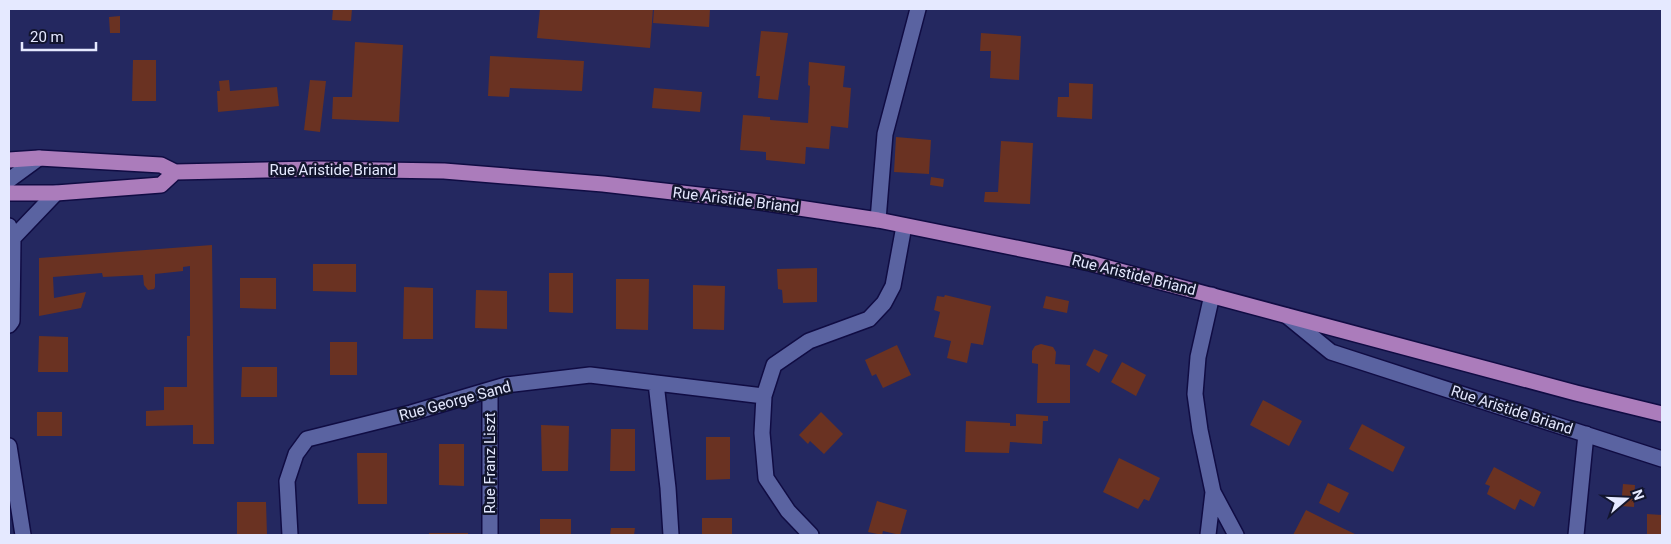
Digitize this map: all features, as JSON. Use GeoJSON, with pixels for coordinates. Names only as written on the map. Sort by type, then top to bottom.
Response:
{"type":"FeatureCollection","features":[{"type":"Feature","properties":{"kind":"main road","name":"Rue Aristide Briand"},"geometry":{"type":"LineString","coordinates":[[9,160],[39,158],[161,165],[175,172],[314,169],[444,171],[603,184],[730,198],[878,220],[1090,263],[1662,414]]}},
{"type":"Feature","properties":{"kind":"main road"},"geometry":{"type":"LineString","coordinates":[[9,192],[56,193],[161,185],[175,172]]}},
{"type":"Feature","properties":{"kind":"street"},"geometry":{"type":"LineString","coordinates":[[878,220],[885,134],[918,9]]}},
{"type":"Feature","properties":{"kind":"street"},"geometry":{"type":"LineString","coordinates":[[9,180],[39,158]]}},
{"type":"Feature","properties":{"kind":"street"},"geometry":{"type":"LineString","coordinates":[[9,325],[12,321],[11,232],[56,193]]}},
{"type":"Feature","properties":{"kind":"street"},"geometry":{"type":"LineString","coordinates":[[811,535],[788,512],[766,478],[762,433],[764,396],[774,366],[809,341],[869,319],[884,304],[893,286],[904,226]]}},
{"type":"Feature","properties":{"kind":"street"},"geometry":{"type":"LineString","coordinates":[[1212,294],[1198,357],[1195,394],[1200,430],[1213,492],[1236,535]]}},
{"type":"Feature","properties":{"kind":"street","name":"Rue Aristide Briand"},"geometry":{"type":"LineString","coordinates":[[1287,316],[1331,352],[1662,459]]}},
{"type":"Feature","properties":{"kind":"street","name":"Rue George Sand"},"geometry":{"type":"LineString","coordinates":[[290,535],[287,481],[296,454],[307,439],[506,385],[590,375],[764,396]]}},
{"type":"Feature","properties":{"kind":"street"},"geometry":{"type":"LineString","coordinates":[[656,383],[668,488],[671,535]]}},
{"type":"Feature","properties":{"kind":"street","name":"Rue Franz Liszt"},"geometry":{"type":"LineString","coordinates":[[490,390],[490,535]]}},
{"type":"Feature","properties":{"kind":"street"},"geometry":{"type":"LineString","coordinates":[[1576,535],[1586,434]]}},
{"type":"Feature","properties":{"kind":"street"},"geometry":{"type":"LineString","coordinates":[[9,446],[23,535]]}},
{"type":"Feature","properties":{"kind":"street"},"geometry":{"type":"LineString","coordinates":[[1208,535],[1213,492]]}},
{"type":"Feature","properties":{"kind":"building"},"geometry":{"type":"Polygon","coordinates":[[[333,9],[352,9],[351,21],[332,20],[333,9]]]}},
{"type":"Feature","properties":{"kind":"building"},"geometry":{"type":"Polygon","coordinates":[[[540,9],[653,9],[650,48],[537,38],[540,9]]]}},
{"type":"Feature","properties":{"kind":"building"},"geometry":{"type":"Polygon","coordinates":[[[654,9],[710,9],[709,27],[653,23],[654,9]]]}},
{"type":"Feature","properties":{"kind":"building"},"geometry":{"type":"Polygon","coordinates":[[[120,16],[120,33],[110,33],[109,17],[120,16]]]}},
{"type":"Feature","properties":{"kind":"building"},"geometry":{"type":"Polygon","coordinates":[[[761,31],[788,33],[778,100],[758,98],[760,76],[756,76],[761,31]]]}},
{"type":"Feature","properties":{"kind":"building"},"geometry":{"type":"Polygon","coordinates":[[[981,33],[1021,36],[1019,80],[990,78],[991,51],[980,51],[981,33]]]}},
{"type":"Feature","properties":{"kind":"building"},"geometry":{"type":"Polygon","coordinates":[[[355,42],[403,45],[399,122],[332,119],[333,97],[352,97],[355,42]]]}},
{"type":"Feature","properties":{"kind":"building"},"geometry":{"type":"Polygon","coordinates":[[[490,56],[584,61],[582,91],[510,88],[509,97],[488,96],[490,56]]]}},
{"type":"Feature","properties":{"kind":"building"},"geometry":{"type":"Polygon","coordinates":[[[133,60],[156,60],[156,101],[132,101],[133,60]]]}},
{"type":"Feature","properties":{"kind":"building"},"geometry":{"type":"Polygon","coordinates":[[[809,62],[845,66],[843,87],[851,88],[848,128],[831,126],[829,149],[806,147],[805,164],[766,160],[766,152],[740,150],[743,115],[770,117],[770,120],[808,123],[809,62]]]}},
{"type":"Feature","properties":{"kind":"building"},"geometry":{"type":"Polygon","coordinates":[[[229,80],[230,91],[277,87],[279,106],[218,112],[217,91],[220,91],[219,81],[229,80]]]}},
{"type":"Feature","properties":{"kind":"building"},"geometry":{"type":"Polygon","coordinates":[[[310,80],[326,81],[320,132],[304,130],[310,80]]]}},
{"type":"Feature","properties":{"kind":"building"},"geometry":{"type":"Polygon","coordinates":[[[1069,83],[1093,84],[1092,119],[1057,117],[1058,97],[1069,97],[1069,83]]]}},
{"type":"Feature","properties":{"kind":"building"},"geometry":{"type":"Polygon","coordinates":[[[654,88],[702,92],[700,112],[652,108],[654,88]]]}},
{"type":"Feature","properties":{"kind":"building"},"geometry":{"type":"Polygon","coordinates":[[[896,137],[931,140],[929,174],[894,172],[896,137]]]}},
{"type":"Feature","properties":{"kind":"building"},"geometry":{"type":"Polygon","coordinates":[[[1001,141],[1033,143],[1030,204],[984,202],[985,192],[998,192],[1001,141]]]}},
{"type":"Feature","properties":{"kind":"building"},"geometry":{"type":"Polygon","coordinates":[[[931,177],[944,179],[943,187],[930,185],[931,177]]]}},
{"type":"Feature","properties":{"kind":"building"},"geometry":{"type":"Polygon","coordinates":[[[212,245],[214,444],[193,444],[193,425],[146,426],[146,411],[164,410],[164,387],[187,387],[187,336],[190,336],[190,266],[183,267],[183,271],[155,274],[155,287],[148,290],[144,285],[143,275],[103,277],[102,273],[53,277],[54,298],[86,292],[81,308],[39,316],[39,258],[212,245]]]}},
{"type":"Feature","properties":{"kind":"building"},"geometry":{"type":"Polygon","coordinates":[[[313,264],[356,264],[356,292],[313,291],[313,264]]]}},
{"type":"Feature","properties":{"kind":"building"},"geometry":{"type":"Polygon","coordinates":[[[817,268],[817,302],[783,303],[782,290],[778,289],[777,269],[817,268]]]}},
{"type":"Feature","properties":{"kind":"building"},"geometry":{"type":"Polygon","coordinates":[[[549,273],[573,273],[573,313],[549,312],[549,273]]]}},
{"type":"Feature","properties":{"kind":"building"},"geometry":{"type":"Polygon","coordinates":[[[240,278],[276,278],[276,309],[240,308],[240,278]]]}},
{"type":"Feature","properties":{"kind":"building"},"geometry":{"type":"Polygon","coordinates":[[[616,279],[649,279],[648,330],[616,329],[616,279]]]}},
{"type":"Feature","properties":{"kind":"building"},"geometry":{"type":"Polygon","coordinates":[[[693,285],[725,286],[724,330],[693,329],[693,285]]]}},
{"type":"Feature","properties":{"kind":"building"},"geometry":{"type":"Polygon","coordinates":[[[404,287],[433,288],[433,339],[403,339],[404,287]]]}},
{"type":"Feature","properties":{"kind":"building"},"geometry":{"type":"Polygon","coordinates":[[[476,290],[507,291],[507,329],[475,328],[476,290]]]}},
{"type":"Feature","properties":{"kind":"building"},"geometry":{"type":"Polygon","coordinates":[[[945,295],[991,306],[983,345],[971,343],[967,363],[947,358],[951,341],[934,337],[940,312],[934,310],[937,296],[944,297],[945,295]]]}},
{"type":"Feature","properties":{"kind":"building"},"geometry":{"type":"Polygon","coordinates":[[[1046,296],[1069,301],[1067,313],[1043,308],[1046,296]]]}},
{"type":"Feature","properties":{"kind":"building"},"geometry":{"type":"Polygon","coordinates":[[[39,336],[68,337],[68,372],[38,372],[39,336]]]}},
{"type":"Feature","properties":{"kind":"building"},"geometry":{"type":"Polygon","coordinates":[[[330,342],[357,342],[357,375],[330,375],[330,342]]]}},
{"type":"Feature","properties":{"kind":"building"},"geometry":{"type":"Polygon","coordinates":[[[1041,344],[1053,347],[1056,352],[1055,364],[1070,365],[1070,403],[1037,403],[1038,364],[1032,363],[1032,351],[1035,346],[1041,344]]]}},
{"type":"Feature","properties":{"kind":"building"},"geometry":{"type":"Polygon","coordinates":[[[897,345],[911,375],[883,388],[876,374],[872,376],[865,360],[897,345]]]}},
{"type":"Feature","properties":{"kind":"building"},"geometry":{"type":"Polygon","coordinates":[[[1094,349],[1108,355],[1099,373],[1086,365],[1094,349]]]}},
{"type":"Feature","properties":{"kind":"building"},"geometry":{"type":"Polygon","coordinates":[[[1122,362],[1146,375],[1136,396],[1111,382],[1122,362]]]}},
{"type":"Feature","properties":{"kind":"building"},"geometry":{"type":"Polygon","coordinates":[[[242,367],[277,367],[277,397],[241,397],[242,367]]]}},
{"type":"Feature","properties":{"kind":"building"},"geometry":{"type":"Polygon","coordinates":[[[1263,400],[1302,421],[1289,446],[1250,425],[1263,400]]]}},
{"type":"Feature","properties":{"kind":"building"},"geometry":{"type":"Polygon","coordinates":[[[37,412],[62,412],[62,436],[37,436],[37,412]]]}},
{"type":"Feature","properties":{"kind":"building"},"geometry":{"type":"Polygon","coordinates":[[[821,412],[843,434],[824,454],[810,441],[808,444],[799,435],[821,412]]]}},
{"type":"Feature","properties":{"kind":"building"},"geometry":{"type":"Polygon","coordinates":[[[1016,414],[1048,416],[1048,421],[1043,421],[1042,444],[1010,442],[1009,453],[965,452],[966,421],[1010,423],[1010,426],[1016,426],[1016,414]]]}},
{"type":"Feature","properties":{"kind":"building"},"geometry":{"type":"Polygon","coordinates":[[[1362,424],[1405,447],[1393,472],[1349,449],[1362,424]]]}},
{"type":"Feature","properties":{"kind":"building"},"geometry":{"type":"Polygon","coordinates":[[[541,425],[569,426],[568,471],[542,471],[541,425]]]}},
{"type":"Feature","properties":{"kind":"building"},"geometry":{"type":"Polygon","coordinates":[[[611,429],[635,429],[635,471],[610,471],[611,429]]]}},
{"type":"Feature","properties":{"kind":"building"},"geometry":{"type":"Polygon","coordinates":[[[706,437],[730,437],[730,479],[706,480],[706,437]]]}},
{"type":"Feature","properties":{"kind":"building"},"geometry":{"type":"Polygon","coordinates":[[[439,444],[464,444],[464,486],[439,485],[439,444]]]}},
{"type":"Feature","properties":{"kind":"building"},"geometry":{"type":"Polygon","coordinates":[[[357,453],[387,453],[387,504],[358,504],[357,453]]]}},
{"type":"Feature","properties":{"kind":"building"},"geometry":{"type":"Polygon","coordinates":[[[1119,458],[1160,478],[1149,501],[1144,499],[1138,509],[1103,492],[1119,458]]]}},
{"type":"Feature","properties":{"kind":"building"},"geometry":{"type":"Polygon","coordinates":[[[1494,467],[1541,492],[1534,507],[1520,499],[1515,510],[1487,494],[1490,486],[1485,484],[1494,467]]]}},
{"type":"Feature","properties":{"kind":"building"},"geometry":{"type":"Polygon","coordinates":[[[1328,483],[1349,493],[1339,513],[1319,503],[1328,483]]]}},
{"type":"Feature","properties":{"kind":"building"},"geometry":{"type":"Polygon","coordinates":[[[1623,484],[1635,485],[1634,507],[1621,506],[1623,484]]]}},
{"type":"Feature","properties":{"kind":"building"},"geometry":{"type":"Polygon","coordinates":[[[877,501],[907,510],[900,535],[883,531],[882,535],[868,532],[877,501]]]}},
{"type":"Feature","properties":{"kind":"building"},"geometry":{"type":"Polygon","coordinates":[[[237,502],[266,502],[267,535],[237,535],[237,502]]]}},
{"type":"Feature","properties":{"kind":"building"},"geometry":{"type":"Polygon","coordinates":[[[1306,510],[1334,524],[1357,535],[1293,535],[1306,510]]]}},
{"type":"Feature","properties":{"kind":"building"},"geometry":{"type":"Polygon","coordinates":[[[1647,514],[1662,515],[1662,535],[1647,535],[1647,514]]]}},
{"type":"Feature","properties":{"kind":"building"},"geometry":{"type":"Polygon","coordinates":[[[702,518],[732,518],[732,535],[702,535],[702,518]]]}},
{"type":"Feature","properties":{"kind":"building"},"geometry":{"type":"Polygon","coordinates":[[[540,519],[571,519],[571,535],[540,535],[540,519]]]}},
{"type":"Feature","properties":{"kind":"building"},"geometry":{"type":"Polygon","coordinates":[[[611,528],[635,528],[634,535],[610,535],[611,528]]]}},
{"type":"Feature","properties":{"kind":"building"},"geometry":{"type":"Polygon","coordinates":[[[429,533],[468,533],[468,535],[429,535],[429,533]]]}}]}
